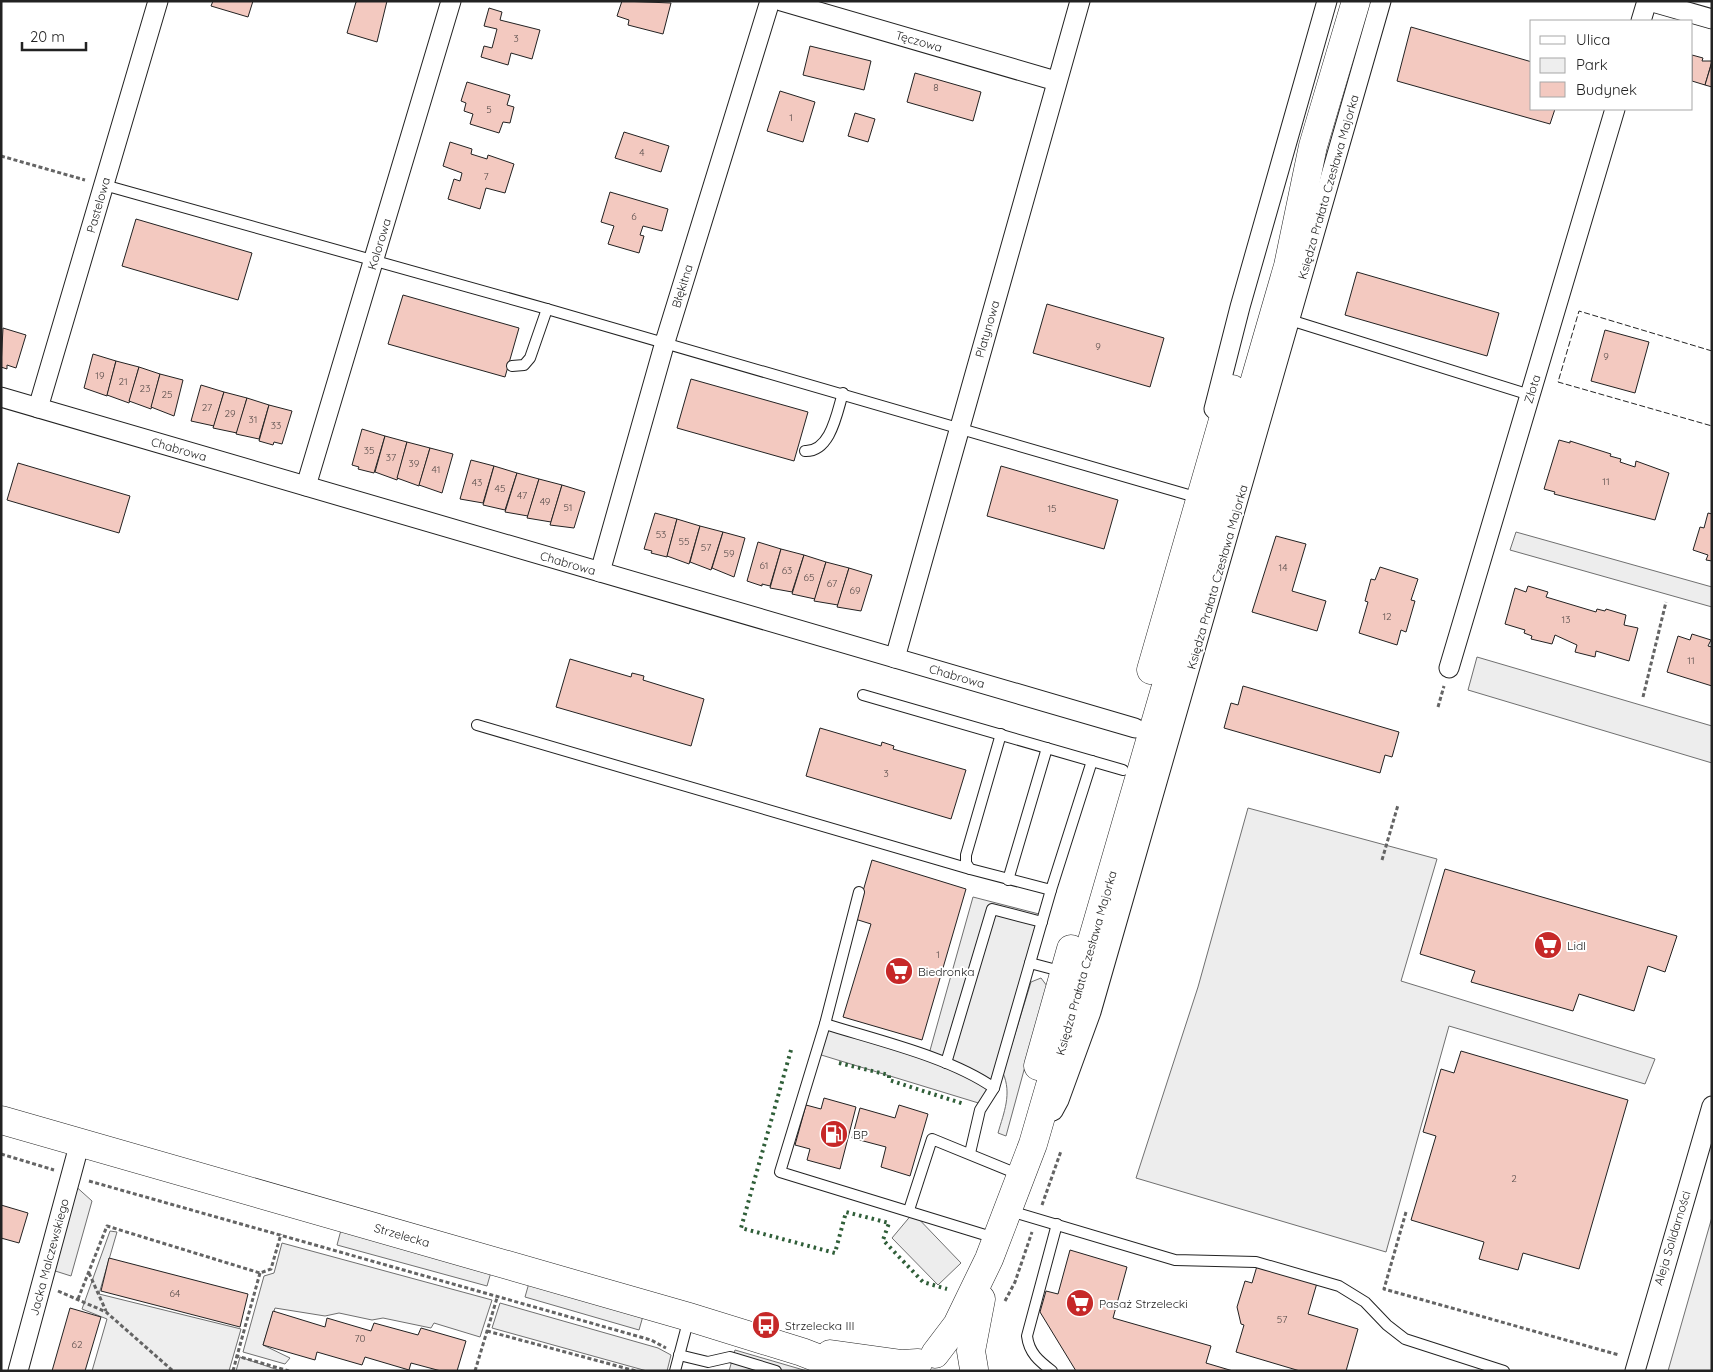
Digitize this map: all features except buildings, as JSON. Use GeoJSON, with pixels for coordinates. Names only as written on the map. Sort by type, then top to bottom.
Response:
{"type":"FeatureCollection","features":[{"type":"Feature","properties":{"kind":"street","name":"Pastelowa"},"geometry":{"type":"LineString","coordinates":[[38,408],[158,1]]}},
{"type":"Feature","properties":{"kind":"street","name":"Kolorowa"},"geometry":{"type":"LineString","coordinates":[[306,486],[451,1]]}},
{"type":"Feature","properties":{"kind":"street","name":"Błękitna"},"geometry":{"type":"LineString","coordinates":[[600,572],[665,342],[770,1]]}},
{"type":"Feature","properties":{"kind":"street","name":"Tęczowa"},"geometry":{"type":"LineString","coordinates":[[781,1],[1056,81]]}},
{"type":"Feature","properties":{"kind":"street","name":"Platynowa"},"geometry":{"type":"LineString","coordinates":[[895,658],[1080,1]]}},
{"type":"Feature","properties":{"kind":"street","name":"Księdza Prałata Czesława Majorka"},"geometry":{"type":"LineString","coordinates":[[1200,498],[1209,431],[1223,367],[1327,1]]}},
{"type":"Feature","properties":{"kind":"street","name":"Księdza Prałata Czesława Majorka"},"geometry":{"type":"LineString","coordinates":[[921,1363],[957,1325],[993,1248],[1033,1144],[1288,266],[1313,146],[1356,1]]}},
{"type":"Feature","properties":{"kind":"street","name":"Księdza Prałata Czesława Majorka"},"geometry":{"type":"LineString","coordinates":[[1033,1144],[1059,1100],[1091,1012],[1381,1]]}},
{"type":"Feature","properties":{"kind":"street"},"geometry":{"type":"LineString","coordinates":[[1641,20],[1648,1],[1670,4],[1712,19]]}},
{"type":"Feature","properties":{"kind":"street","name":"Złota"},"geometry":{"type":"LineString","coordinates":[[1449,668],[1615,110]]}},
{"type":"Feature","properties":{"kind":"street","name":"Księdza Prałata Czesława Majorka"},"geometry":{"type":"LineString","coordinates":[[1033,1144],[1034,1095],[1039,1061],[1200,498],[1293,195],[1313,146]]}},
{"type":"Feature","properties":{"kind":"street","name":"Chabrowa"},"geometry":{"type":"LineString","coordinates":[[1,397],[1135,728]]}},
{"type":"Feature","properties":{"kind":"street","name":"Aleja Solidarności"},"geometry":{"type":"LineString","coordinates":[[1631,1364],[1712,1106]]}},
{"type":"Feature","properties":{"kind":"street","name":"Strzelecka"},"geometry":{"type":"LineString","coordinates":[[1,1120],[689,1317],[802,1352],[852,1371]]}},
{"type":"Feature","properties":{"kind":"street","name":"Jacka Malczewskiego"},"geometry":{"type":"LineString","coordinates":[[18,1371],[80,1142]]}},
{"type":"Feature","properties":{"kind":"street","name":"Księdza Prałata Czesława Majorka"},"geometry":{"type":"LineString","coordinates":[[975,1370],[971,1351],[993,1248]]}},
{"type":"Feature","properties":{"kind":"street","name":"Strzelecka"},"geometry":{"type":"LineString","coordinates":[[802,1352],[902,1364],[921,1363],[952,1354],[968,1362],[975,1370]]}},
{"type":"Feature","properties":{"kind":"lane"},"geometry":{"type":"LineString","coordinates":[[104,185],[373,262],[665,342],[1200,498]]}},
{"type":"Feature","properties":{"kind":"lane"},"geometry":{"type":"LineString","coordinates":[[512,366],[524,365],[530,358],[547,309]]}},
{"type":"Feature","properties":{"kind":"lane"},"geometry":{"type":"LineString","coordinates":[[1290,320],[1530,395]]}},
{"type":"Feature","properties":{"kind":"lane"},"geometry":{"type":"LineString","coordinates":[[805,451],[811,451],[820,446],[828,437],[843,393]]}},
{"type":"Feature","properties":{"kind":"lane"},"geometry":{"type":"LineString","coordinates":[[863,695],[1123,770]]}},
{"type":"Feature","properties":{"kind":"lane"},"geometry":{"type":"LineString","coordinates":[[477,725],[1008,880],[1051,890]]}},
{"type":"Feature","properties":{"kind":"lane"},"geometry":{"type":"LineString","coordinates":[[970,869],[966,863],[966,855],[1001,734]]}},
{"type":"Feature","properties":{"kind":"lane"},"geometry":{"type":"LineString","coordinates":[[1008,880],[1047,748]]}},
{"type":"Feature","properties":{"kind":"lane"},"geometry":{"type":"LineString","coordinates":[[970,1153],[980,1110],[994,1088],[1051,890],[1092,761]]}},
{"type":"Feature","properties":{"kind":"lane"},"geometry":{"type":"LineString","coordinates":[[858,892],[824,1024],[780,1172],[909,1210],[993,1248]]}},
{"type":"Feature","properties":{"kind":"lane"},"geometry":{"type":"LineString","coordinates":[[946,1064],[992,909],[1042,922]]}},
{"type":"Feature","properties":{"kind":"lane"},"geometry":{"type":"LineString","coordinates":[[1030,963],[1065,972]]}},
{"type":"Feature","properties":{"kind":"lane"},"geometry":{"type":"LineString","coordinates":[[824,1024],[946,1064],[977,1076],[994,1088]]}},
{"type":"Feature","properties":{"kind":"lane"},"geometry":{"type":"LineString","coordinates":[[909,1210],[932,1139],[1021,1175]]}},
{"type":"Feature","properties":{"kind":"lane"},"geometry":{"type":"LineString","coordinates":[[1008,1210],[1175,1260],[1256,1262],[1340,1286],[1365,1302],[1387,1325],[1405,1339],[1431,1349],[1504,1371]]}},
{"type":"Feature","properties":{"kind":"lane"},"geometry":{"type":"LineString","coordinates":[[1052,1371],[1038,1360],[1031,1350],[1027,1336],[1057,1224]]}},
{"type":"Feature","properties":{"kind":"lane"},"geometry":{"type":"LineString","coordinates":[[675,1371],[689,1317]]}},
{"type":"Feature","properties":{"kind":"lane"},"geometry":{"type":"LineString","coordinates":[[679,1355],[708,1362],[730,1357],[776,1371]]}},
{"type":"Feature","properties":{"kind":"path"},"geometry":{"type":"LineString","coordinates":[[1,156],[104,185]]}},
{"type":"Feature","properties":{"kind":"path"},"geometry":{"type":"LineString","coordinates":[[1643,697],[1666,602]]}},
{"type":"Feature","properties":{"kind":"path"},"geometry":{"type":"LineString","coordinates":[[1382,860],[1398,805]]}},
{"type":"Feature","properties":{"kind":"path"},"geometry":{"type":"LineString","coordinates":[[1004,1304],[1015,1282],[1061,1151]]}},
{"type":"Feature","properties":{"kind":"path"},"geometry":{"type":"LineString","coordinates":[[1,1154],[497,1298],[651,1340],[679,1355]]}},
{"type":"Feature","properties":{"kind":"path"},"geometry":{"type":"LineString","coordinates":[[1406,1212],[1384,1289],[1631,1364]]}},
{"type":"Feature","properties":{"kind":"path"},"geometry":{"type":"LineString","coordinates":[[78,1299],[107,1226],[260,1273],[271,1269],[281,1234]]}},
{"type":"Feature","properties":{"kind":"path"},"geometry":{"type":"LineString","coordinates":[[88,1273],[106,1312]]}},
{"type":"Feature","properties":{"kind":"path"},"geometry":{"type":"LineString","coordinates":[[233,1371],[260,1273]]}},
{"type":"Feature","properties":{"kind":"path"},"geometry":{"type":"LineString","coordinates":[[42,1284],[106,1312],[173,1371]]}},
{"type":"Feature","properties":{"kind":"path"},"geometry":{"type":"LineString","coordinates":[[475,1371],[497,1298]]}},
{"type":"Feature","properties":{"kind":"path"},"geometry":{"type":"LineString","coordinates":[[487,1331],[636,1371]]}},
{"type":"Feature","properties":{"kind":"path"},"geometry":{"type":"LineString","coordinates":[[237,1356],[289,1371]]}},
{"type":"Feature","properties":{"kind":"green space"},"geometry":{"type":"Polygon","coordinates":[[[1041,978],[1047,986],[1006,1136],[998,1133],[1007,1096],[1006,1081],[1003,1073],[1031,982],[1041,978]]]}},
{"type":"Feature","properties":{"kind":"green space"},"geometry":{"type":"Polygon","coordinates":[[[1712,1217],[1712,1371],[1668,1371],[1712,1217]]]}},
{"type":"Feature","properties":{"kind":"green space"},"geometry":{"type":"Polygon","coordinates":[[[110,1231],[117,1232],[99,1294],[241,1329],[229,1371],[92,1371],[107,1319],[82,1309],[110,1231]]]}},
{"type":"Feature","properties":{"kind":"green space"},"geometry":{"type":"Polygon","coordinates":[[[282,1243],[492,1300],[480,1337],[434,1323],[431,1328],[383,1318],[372,1320],[339,1313],[325,1316],[275,1308],[263,1345],[290,1358],[285,1364],[243,1352],[264,1276],[274,1273],[282,1243]]]}},
{"type":"Feature","properties":{"kind":"green space"},"geometry":{"type":"Polygon","coordinates":[[[500,1303],[658,1348],[671,1355],[667,1371],[647,1371],[492,1328],[500,1303]]]}},
{"type":"Feature","properties":{"kind":"green space"},"geometry":{"type":"Polygon","coordinates":[[[240,1357],[281,1371],[236,1371],[240,1357]]]}},
{"type":"Feature","properties":{"kind":"shaded area"},"geometry":{"type":"Polygon","coordinates":[[[1516,532],[1712,587],[1712,607],[1510,550],[1516,532]]]}},
{"type":"Feature","properties":{"kind":"shaded area"},"geometry":{"type":"Polygon","coordinates":[[[1477,657],[1712,726],[1712,763],[1468,690],[1477,657]]]}},
{"type":"Feature","properties":{"kind":"shaded area"},"geometry":{"type":"Polygon","coordinates":[[[1248,808],[1437,859],[1401,981],[1655,1059],[1645,1084],[1449,1026],[1386,1252],[1136,1178],[1198,987],[1248,808]]]}},
{"type":"Feature","properties":{"kind":"shaded area"},"geometry":{"type":"Polygon","coordinates":[[[973,897],[1039,914],[985,1105],[818,1054],[826,1026],[929,1054],[973,897]]]}},
{"type":"Feature","properties":{"kind":"shaded area"},"geometry":{"type":"Polygon","coordinates":[[[72,1183],[92,1201],[71,1276],[49,1269],[72,1183]]]}},
{"type":"Feature","properties":{"kind":"shaded area"},"geometry":{"type":"Polygon","coordinates":[[[913,1213],[961,1263],[938,1285],[892,1238],[913,1213]]]}},
{"type":"Feature","properties":{"kind":"shaded area"},"geometry":{"type":"Polygon","coordinates":[[[341,1230],[491,1272],[487,1286],[337,1245],[341,1230]]]}},
{"type":"Feature","properties":{"kind":"shaded area"},"geometry":{"type":"Polygon","coordinates":[[[529,1283],[643,1316],[639,1330],[525,1297],[529,1283]]]}},
{"type":"Feature","properties":{"kind":"shaded area"},"geometry":{"type":"Polygon","coordinates":[[[735,1350],[807,1371],[729,1371],[735,1350]]]}},
{"type":"Feature","properties":{"kind":"hedge"},"geometry":{"type":"LineString","coordinates":[[791,1050],[741,1228],[835,1253],[846,1212],[889,1223],[883,1240],[923,1282],[947,1289]]}},
{"type":"Feature","properties":{"kind":"hedge"},"geometry":{"type":"LineString","coordinates":[[839,1063],[889,1075],[889,1080],[964,1104]]}},
{"type":"Feature","properties":{"kind":"fence"},"geometry":{"type":"LineString","coordinates":[[1712,351],[1579,311],[1558,382],[1712,426]]}},
{"type":"Feature","properties":{"kind":"place","name":"Lidl"},"geometry":{"type":"Point","coordinates":[1548,945]}},
{"type":"Feature","properties":{"kind":"place","name":"Biedronka"},"geometry":{"type":"Point","coordinates":[899,971]}},
{"type":"Feature","properties":{"kind":"place","name":"BP"},"geometry":{"type":"Point","coordinates":[834,1134]}},
{"type":"Feature","properties":{"kind":"place","name":"Pasaż Strzelecki"},"geometry":{"type":"Point","coordinates":[1080,1303]}},
{"type":"Feature","properties":{"kind":"place","name":"Strzelecka III"},"geometry":{"type":"Point","coordinates":[766,1325]}}]}
